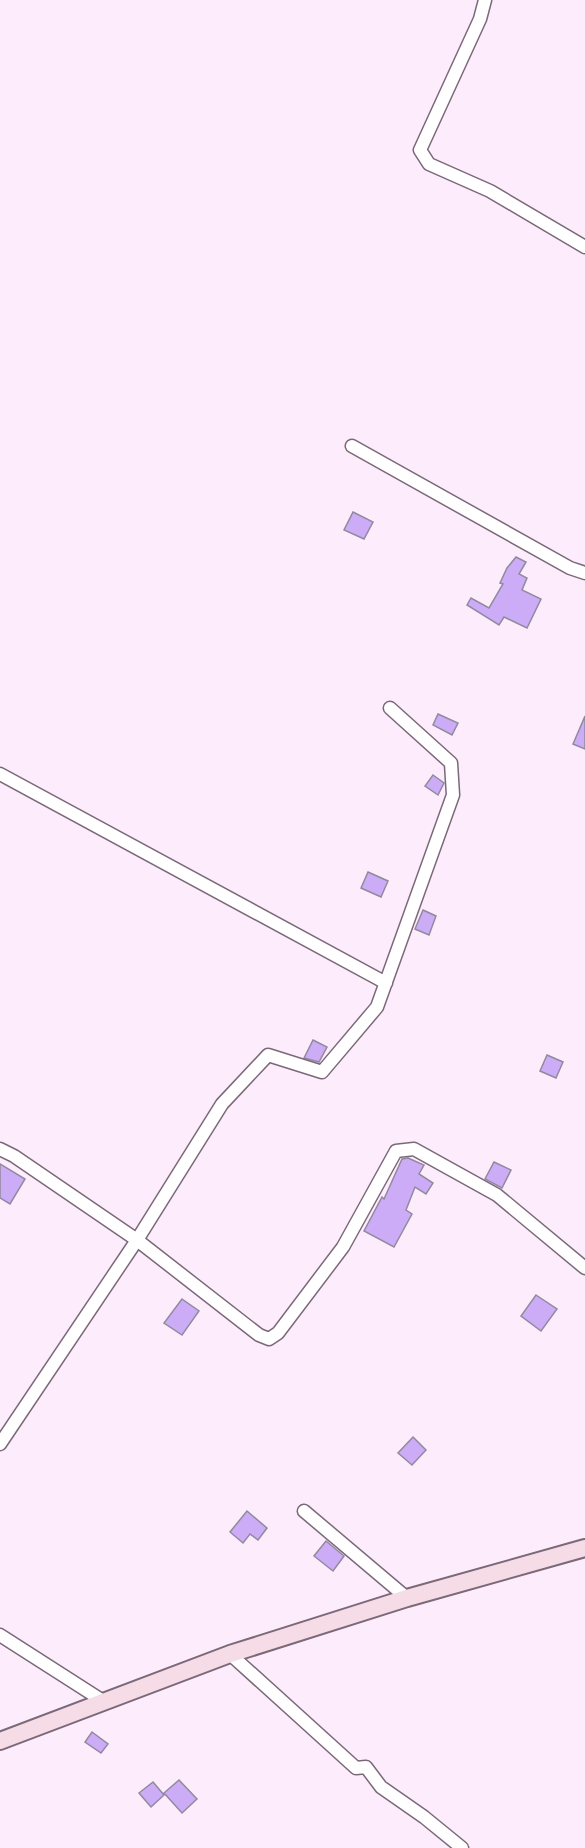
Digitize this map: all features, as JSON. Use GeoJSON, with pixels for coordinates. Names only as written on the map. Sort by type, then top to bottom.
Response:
{"type":"FeatureCollection","features":[{"type":"Feature","properties":{"kind":"main road"},"geometry":{"type":"LineString","coordinates":[[0,1741],[230,1654],[407,1598],[585,1548]]}},
{"type":"Feature","properties":{"kind":"street"},"geometry":{"type":"LineString","coordinates":[[485,0],[480,19],[420,150],[429,164],[490,190],[585,247]]}},
{"type":"Feature","properties":{"kind":"street"},"geometry":{"type":"LineString","coordinates":[[352,446],[570,568],[585,573]]}},
{"type":"Feature","properties":{"kind":"street"},"geometry":{"type":"LineString","coordinates":[[0,1444],[138,1240],[222,1104],[268,1054],[322,1072],[377,1007],[453,795],[451,763],[390,708]]}},
{"type":"Feature","properties":{"kind":"street"},"geometry":{"type":"LineString","coordinates":[[0,774],[386,983]]}},
{"type":"Feature","properties":{"kind":"street"},"geometry":{"type":"LineString","coordinates":[[0,1149],[14,1156],[138,1240],[260,1335],[269,1339],[278,1332],[343,1247],[396,1151],[414,1149],[497,1195],[585,1268]]}},
{"type":"Feature","properties":{"kind":"street"},"geometry":{"type":"LineString","coordinates":[[304,1511],[407,1598]]}},
{"type":"Feature","properties":{"kind":"street"},"geometry":{"type":"LineString","coordinates":[[0,1635],[103,1701]]}},
{"type":"Feature","properties":{"kind":"street"},"geometry":{"type":"LineString","coordinates":[[230,1654],[356,1768],[366,1767],[381,1787],[424,1817],[462,1848]]}},
{"type":"Feature","properties":{"kind":"building"},"geometry":{"type":"Polygon","coordinates":[[[353,512],[373,522],[364,539],[344,530],[353,512]]]}},
{"type":"Feature","properties":{"kind":"building"},"geometry":{"type":"Polygon","coordinates":[[[516,557],[526,562],[519,574],[527,578],[522,590],[541,599],[527,628],[504,617],[499,625],[467,605],[471,598],[489,608],[503,584],[500,583],[507,568],[516,557]]]}},
{"type":"Feature","properties":{"kind":"building"},"geometry":{"type":"Polygon","coordinates":[[[438,714],[458,723],[452,735],[433,725],[438,714]]]}},
{"type":"Feature","properties":{"kind":"building"},"geometry":{"type":"Polygon","coordinates":[[[585,716],[585,749],[573,744],[585,716]]]}},
{"type":"Feature","properties":{"kind":"building"},"geometry":{"type":"Polygon","coordinates":[[[433,775],[444,783],[438,795],[425,786],[433,775]]]}},
{"type":"Feature","properties":{"kind":"building"},"geometry":{"type":"Polygon","coordinates":[[[368,872],[388,881],[381,897],[361,888],[368,872]]]}},
{"type":"Feature","properties":{"kind":"building"},"geometry":{"type":"Polygon","coordinates":[[[423,910],[436,916],[429,935],[415,929],[423,910]]]}},
{"type":"Feature","properties":{"kind":"building"},"geometry":{"type":"Polygon","coordinates":[[[313,1040],[327,1047],[319,1062],[304,1058],[313,1040]]]}},
{"type":"Feature","properties":{"kind":"building"},"geometry":{"type":"Polygon","coordinates":[[[547,1055],[563,1062],[556,1078],[540,1071],[547,1055]]]}},
{"type":"Feature","properties":{"kind":"building"},"geometry":{"type":"Polygon","coordinates":[[[408,1158],[424,1165],[419,1174],[433,1183],[426,1194],[415,1187],[406,1210],[412,1214],[394,1247],[364,1231],[382,1197],[384,1199],[402,1159],[408,1158]]]}},
{"type":"Feature","properties":{"kind":"building"},"geometry":{"type":"Polygon","coordinates":[[[494,1162],[511,1170],[502,1188],[485,1179],[494,1162]]]}},
{"type":"Feature","properties":{"kind":"building"},"geometry":{"type":"Polygon","coordinates":[[[0,1164],[25,1179],[10,1204],[0,1198],[0,1164]]]}},
{"type":"Feature","properties":{"kind":"building"},"geometry":{"type":"Polygon","coordinates":[[[536,1295],[557,1309],[541,1331],[521,1316],[536,1295]]]}},
{"type":"Feature","properties":{"kind":"building"},"geometry":{"type":"Polygon","coordinates":[[[182,1299],[199,1311],[182,1335],[164,1323],[182,1299]]]}},
{"type":"Feature","properties":{"kind":"building"},"geometry":{"type":"Polygon","coordinates":[[[413,1437],[426,1450],[412,1465],[398,1453],[413,1437]]]}},
{"type":"Feature","properties":{"kind":"building"},"geometry":{"type":"Polygon","coordinates":[[[247,1511],[267,1528],[258,1540],[250,1534],[243,1543],[230,1532],[247,1511]]]}},
{"type":"Feature","properties":{"kind":"building"},"geometry":{"type":"Polygon","coordinates":[[[326,1541],[344,1556],[333,1571],[314,1556],[326,1541]]]}},
{"type":"Feature","properties":{"kind":"building"},"geometry":{"type":"Polygon","coordinates":[[[92,1732],[108,1744],[101,1753],[85,1742],[92,1732]]]}},
{"type":"Feature","properties":{"kind":"building"},"geometry":{"type":"Polygon","coordinates":[[[179,1780],[197,1799],[182,1813],[164,1793],[179,1780]]]}},
{"type":"Feature","properties":{"kind":"building"},"geometry":{"type":"Polygon","coordinates":[[[153,1782],[164,1795],[151,1807],[139,1793],[153,1782]]]}}]}
